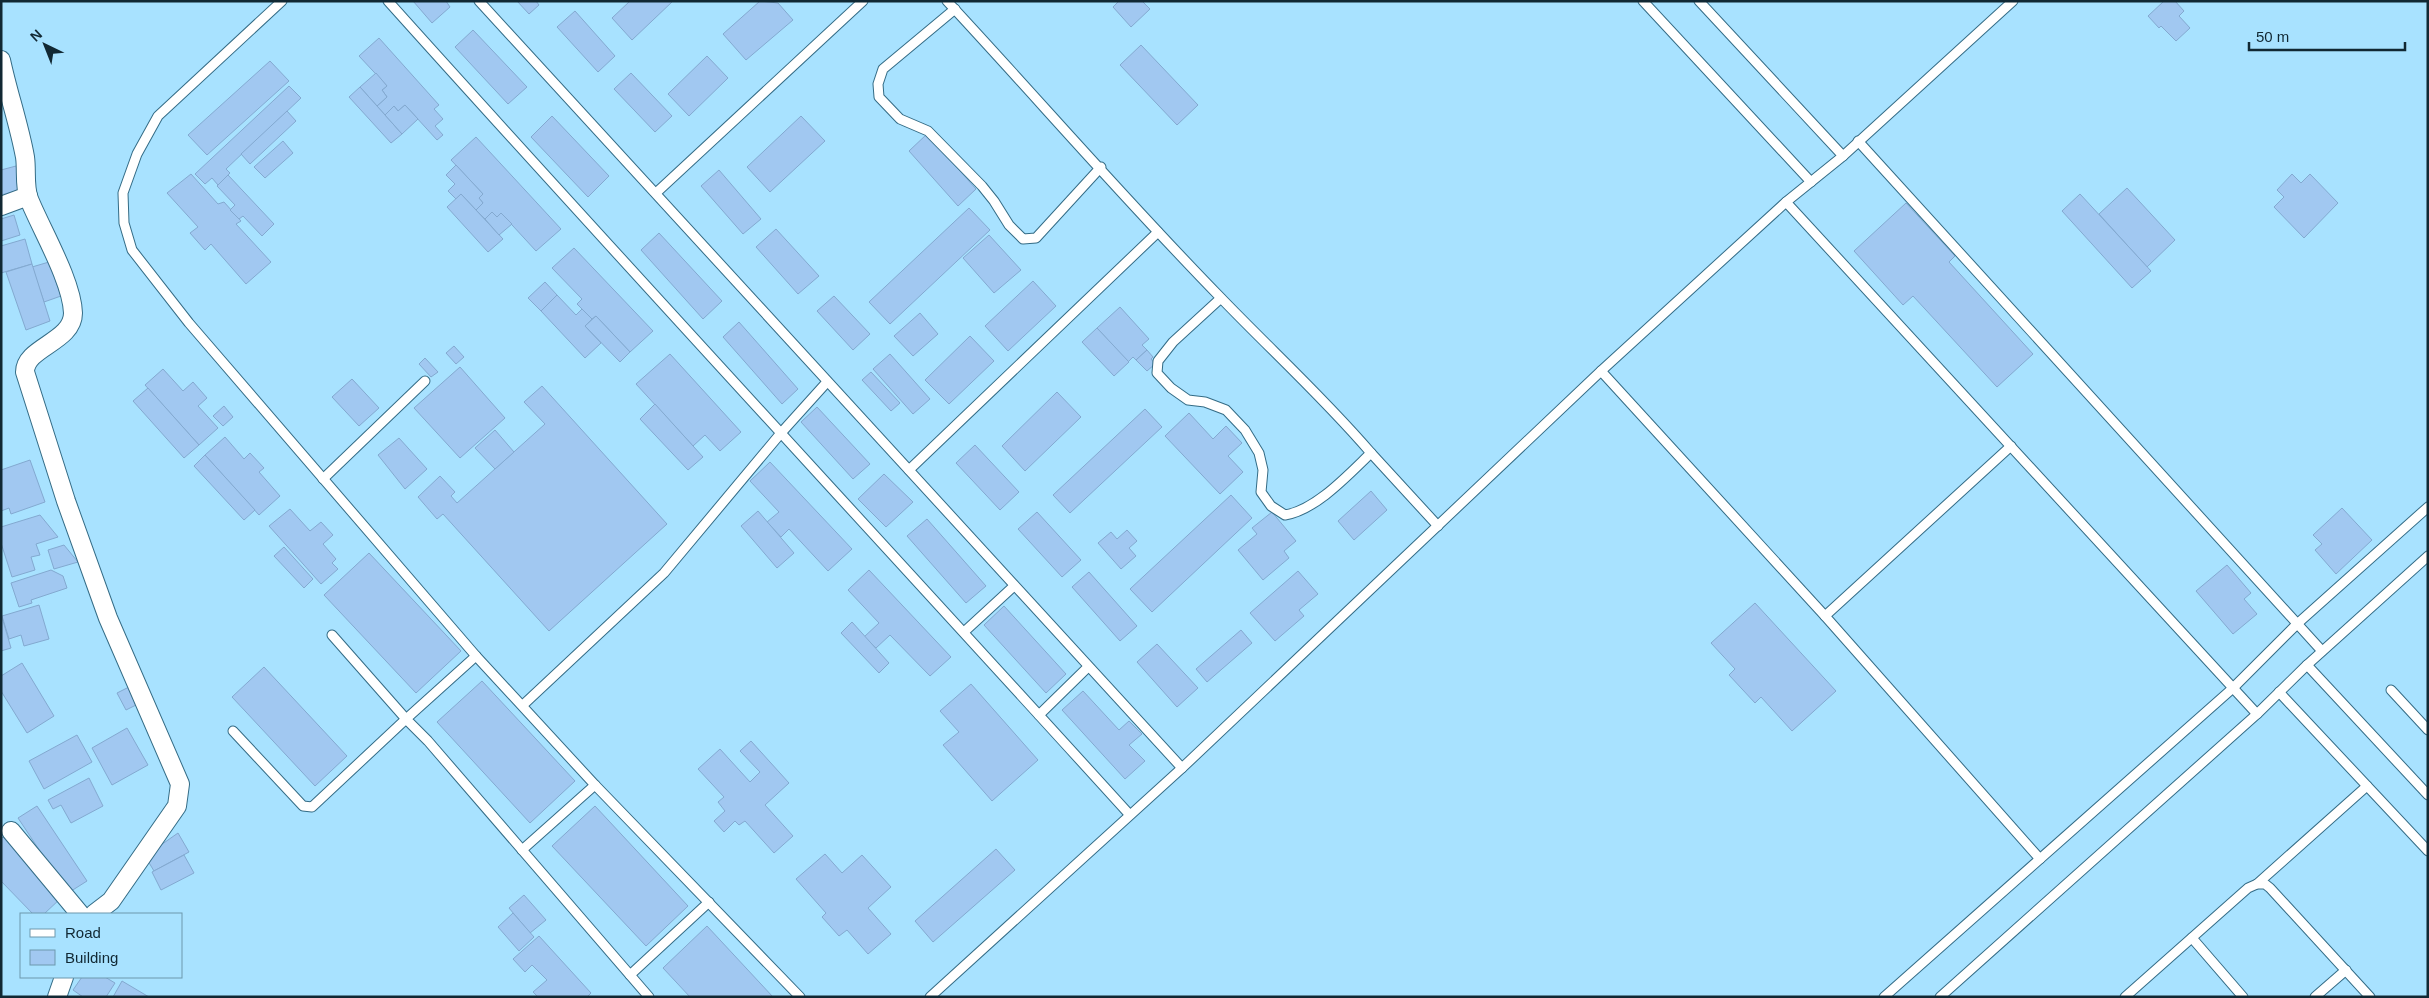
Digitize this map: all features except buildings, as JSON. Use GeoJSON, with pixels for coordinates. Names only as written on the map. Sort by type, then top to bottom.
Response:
{"type":"FeatureCollection","features":[{"type":"Feature","properties":{"kind":"street"},"geometry":{"type":"LineString","coordinates":[[1,60],[25,157],[28,196],[59,266],[73,310],[69,328],[32,357],[27,363],[25,372],[66,501],[108,618],[180,784],[177,806],[111,901],[95,913]]}},
{"type":"Feature","properties":{"kind":"street"},"geometry":{"type":"LineString","coordinates":[[1,206],[28,196]]}},
{"type":"Feature","properties":{"kind":"street"},"geometry":{"type":"LineString","coordinates":[[10,831],[79,913]]}},
{"type":"Feature","properties":{"kind":"street"},"geometry":{"type":"LineString","coordinates":[[57,997],[64,978]]}},
{"type":"Feature","properties":{"kind":"lane"},"geometry":{"type":"LineString","coordinates":[[282,1],[158,116],[138,154],[123,193],[124,223],[132,250],[189,323],[476,656],[594,784],[800,997]]}},
{"type":"Feature","properties":{"kind":"lane"},"geometry":{"type":"LineString","coordinates":[[388,1],[1129,814]]}},
{"type":"Feature","properties":{"kind":"lane"},"geometry":{"type":"LineString","coordinates":[[479,1],[1182,768]]}},
{"type":"Feature","properties":{"kind":"lane"},"geometry":{"type":"LineString","coordinates":[[656,193],[863,1]]}},
{"type":"Feature","properties":{"kind":"lane"},"geometry":{"type":"LineString","coordinates":[[947,1],[1101,167],[1158,232],[1221,298],[1342,418],[1438,526]]}},
{"type":"Feature","properties":{"kind":"lane"},"geometry":{"type":"LineString","coordinates":[[1643,1],[1811,182]]}},
{"type":"Feature","properties":{"kind":"lane"},"geometry":{"type":"LineString","coordinates":[[1698,1],[1842,156]]}},
{"type":"Feature","properties":{"kind":"lane"},"geometry":{"type":"LineString","coordinates":[[930,997],[1129,814],[1182,768],[1601,371],[1786,202],[1858,142],[2013,1]]}},
{"type":"Feature","properties":{"kind":"lane"},"geometry":{"type":"LineString","coordinates":[[955,9],[883,69],[878,84],[879,97],[886,107],[900,119],[928,131],[982,186],[1009,225],[1023,239],[1036,238],[1101,167]]}},
{"type":"Feature","properties":{"kind":"lane"},"geometry":{"type":"LineString","coordinates":[[1858,142],[2322,651]]}},
{"type":"Feature","properties":{"kind":"lane"},"geometry":{"type":"LineString","coordinates":[[1786,202],[2256,714]]}},
{"type":"Feature","properties":{"kind":"lane"},"geometry":{"type":"LineString","coordinates":[[909,470],[1158,232]]}},
{"type":"Feature","properties":{"kind":"lane"},"geometry":{"type":"LineString","coordinates":[[1221,298],[1173,342],[1158,361],[1157,373],[1171,388],[1188,400],[1205,402],[1226,410],[1245,430],[1259,453],[1263,470],[1261,492],[1271,506],[1285,515],[1298,513],[1340,483],[1371,452]]}},
{"type":"Feature","properties":{"kind":"lane"},"geometry":{"type":"LineString","coordinates":[[1601,371],[1825,616],[2040,859]]}},
{"type":"Feature","properties":{"kind":"lane"},"geometry":{"type":"LineString","coordinates":[[323,478],[425,381]]}},
{"type":"Feature","properties":{"kind":"lane"},"geometry":{"type":"LineString","coordinates":[[523,705],[664,573],[781,433],[827,382]]}},
{"type":"Feature","properties":{"kind":"lane"},"geometry":{"type":"LineString","coordinates":[[1825,616],[2011,446]]}},
{"type":"Feature","properties":{"kind":"lane"},"geometry":{"type":"LineString","coordinates":[[1884,997],[2233,688],[2298,624],[2428,507]]}},
{"type":"Feature","properties":{"kind":"lane"},"geometry":{"type":"LineString","coordinates":[[1940,997],[2256,714],[2322,651],[2428,556]]}},
{"type":"Feature","properties":{"kind":"lane"},"geometry":{"type":"LineString","coordinates":[[964,632],[1014,586]]}},
{"type":"Feature","properties":{"kind":"lane"},"geometry":{"type":"LineString","coordinates":[[332,635],[406,719],[428,741],[650,997]]}},
{"type":"Feature","properties":{"kind":"lane"},"geometry":{"type":"LineString","coordinates":[[232,731],[303,806],[312,808],[476,656]]}},
{"type":"Feature","properties":{"kind":"lane"},"geometry":{"type":"LineString","coordinates":[[2307,665],[2428,795]]}},
{"type":"Feature","properties":{"kind":"lane"},"geometry":{"type":"LineString","coordinates":[[1039,714],[1088,667]]}},
{"type":"Feature","properties":{"kind":"lane"},"geometry":{"type":"LineString","coordinates":[[2391,690],[2428,730]]}},
{"type":"Feature","properties":{"kind":"lane"},"geometry":{"type":"LineString","coordinates":[[2279,692],[2428,851]]}},
{"type":"Feature","properties":{"kind":"lane"},"geometry":{"type":"LineString","coordinates":[[522,850],[594,784]]}},
{"type":"Feature","properties":{"kind":"lane"},"geometry":{"type":"LineString","coordinates":[[2125,997],[2248,888],[2257,884],[2367,786]]}},
{"type":"Feature","properties":{"kind":"lane"},"geometry":{"type":"LineString","coordinates":[[2257,884],[2265,884],[2270,888],[2370,997]]}},
{"type":"Feature","properties":{"kind":"lane"},"geometry":{"type":"LineString","coordinates":[[630,975],[709,902]]}},
{"type":"Feature","properties":{"kind":"lane"},"geometry":{"type":"LineString","coordinates":[[2192,938],[2243,997]]}},
{"type":"Feature","properties":{"kind":"lane"},"geometry":{"type":"LineString","coordinates":[[2315,997],[2346,970]]}}]}
